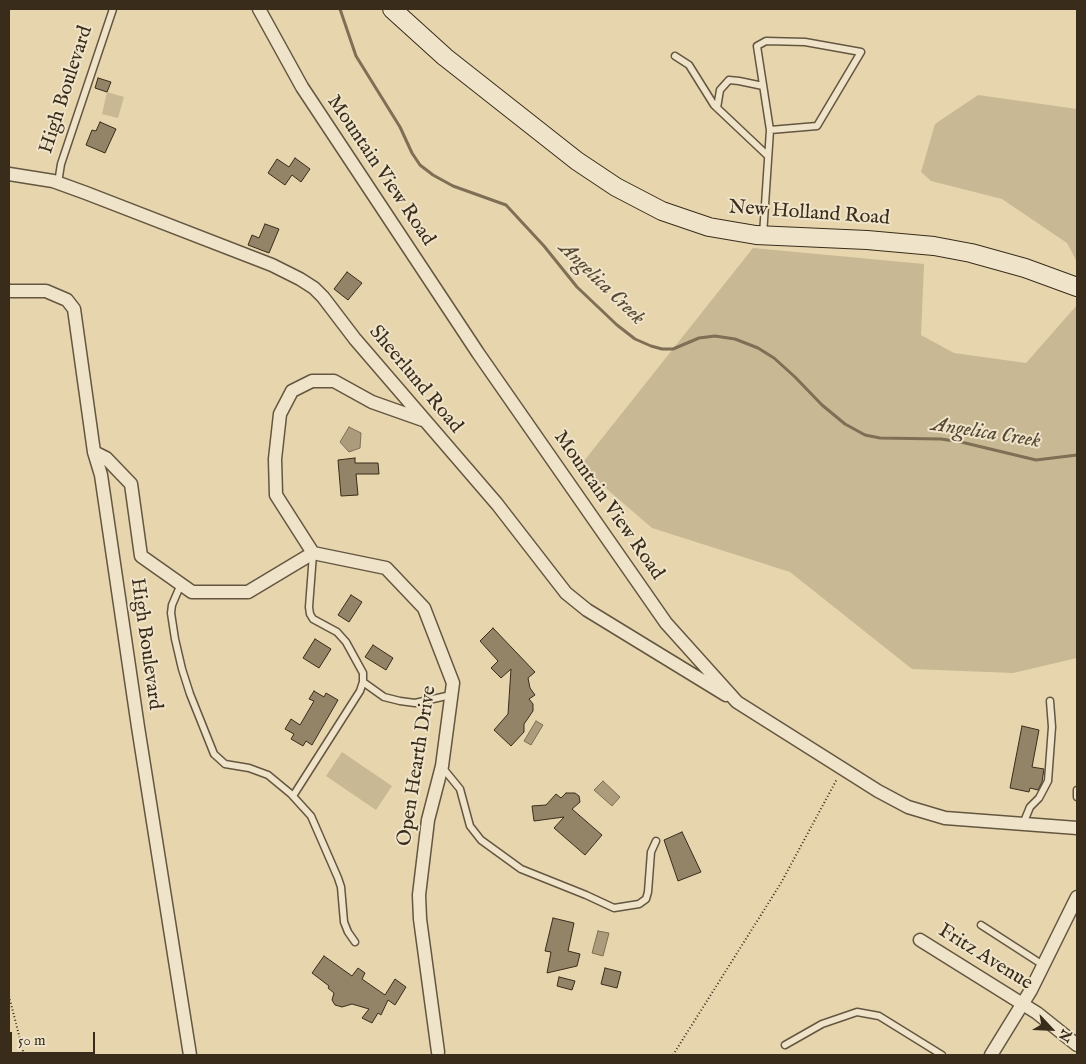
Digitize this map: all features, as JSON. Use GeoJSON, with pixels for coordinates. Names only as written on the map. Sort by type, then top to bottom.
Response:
{"type":"FeatureCollection","features":[{"type":"Feature","properties":{"kind":"main road","name":"New Holland Road"},"geometry":{"type":"LineString","coordinates":[[392,9],[445,57],[578,161],[616,187],[662,211],[693,223],[732,232],[763,236],[867,240],[934,246],[971,253],[1024,268],[1077,287]]}},
{"type":"Feature","properties":{"kind":"street","name":"Mountain View Road"},"geometry":{"type":"LineString","coordinates":[[259,9],[302,87],[478,353],[666,623],[737,702],[898,803],[919,812],[945,818],[1077,828]]}},
{"type":"Feature","properties":{"kind":"street","name":"Sheerlund Road"},"geometry":{"type":"LineString","coordinates":[[9,174],[58,183],[272,265],[300,279],[323,297],[355,339],[496,504],[566,593],[587,610],[737,702]]}},
{"type":"Feature","properties":{"kind":"street","name":"High Boulevard"},"geometry":{"type":"LineString","coordinates":[[9,292],[46,291],[67,300],[74,309],[94,452],[101,475],[142,755],[190,1055]]}},
{"type":"Feature","properties":{"kind":"street"},"geometry":{"type":"LineString","coordinates":[[94,452],[106,458],[131,484],[141,556],[192,592],[248,592],[313,553],[276,495],[275,459],[280,414],[292,391],[312,381],[334,381],[372,402],[424,420]]}},
{"type":"Feature","properties":{"kind":"street","name":"Open Hearth Drive"},"geometry":{"type":"LineString","coordinates":[[313,553],[386,568],[424,608],[453,683],[442,766],[428,820],[419,895],[420,919],[438,1052]]}},
{"type":"Feature","properties":{"kind":"street"},"geometry":{"type":"LineString","coordinates":[[990,1055],[1022,1004],[1077,897]]}},
{"type":"Feature","properties":{"kind":"street","name":"Fritz Avenue"},"geometry":{"type":"LineString","coordinates":[[920,940],[1038,1013],[1077,1044]]}},
{"type":"Feature","properties":{"kind":"lane","name":"High Boulevard"},"geometry":{"type":"LineString","coordinates":[[58,183],[61,164],[113,9]]}},
{"type":"Feature","properties":{"kind":"lane"},"geometry":{"type":"LineString","coordinates":[[763,236],[770,130],[757,46],[766,41],[805,42],[861,52],[817,126],[770,130]]}},
{"type":"Feature","properties":{"kind":"lane"},"geometry":{"type":"LineString","coordinates":[[675,56],[689,65],[717,108],[768,156]]}},
{"type":"Feature","properties":{"kind":"lane"},"geometry":{"type":"LineString","coordinates":[[717,108],[720,90],[729,80],[739,80],[763,86]]}},
{"type":"Feature","properties":{"kind":"lane"},"geometry":{"type":"LineString","coordinates":[[293,796],[360,690],[363,682],[363,673],[346,642],[337,632],[313,619],[310,614],[313,553]]}},
{"type":"Feature","properties":{"kind":"lane"},"geometry":{"type":"LineString","coordinates":[[180,584],[171,613],[175,639],[190,694],[214,754],[225,764],[249,768],[268,775],[293,796],[311,816],[341,887],[346,928],[355,942]]}},
{"type":"Feature","properties":{"kind":"lane"},"geometry":{"type":"LineString","coordinates":[[363,682],[384,697],[400,701],[415,703],[451,695]]}},
{"type":"Feature","properties":{"kind":"lane"},"geometry":{"type":"LineString","coordinates":[[1023,824],[1030,806],[1039,798],[1048,782],[1052,728],[1050,701]]}},
{"type":"Feature","properties":{"kind":"lane"},"geometry":{"type":"LineString","coordinates":[[442,766],[460,789],[470,826],[482,840],[521,869],[614,908],[639,904],[646,899],[651,852],[656,841]]}},
{"type":"Feature","properties":{"kind":"lane"},"geometry":{"type":"LineString","coordinates":[[1077,790],[1077,797]]}},
{"type":"Feature","properties":{"kind":"lane"},"geometry":{"type":"LineString","coordinates":[[981,925],[1043,965]]}},
{"type":"Feature","properties":{"kind":"lane"},"geometry":{"type":"LineString","coordinates":[[785,1045],[822,1024],[857,1012],[879,1016],[942,1055]]}},
{"type":"Feature","properties":{"kind":"path"},"geometry":{"type":"LineString","coordinates":[[673,1055],[782,883],[842,768]]}},
{"type":"Feature","properties":{"kind":"path"},"geometry":{"type":"LineString","coordinates":[[9,996],[24,1055]]}},
{"type":"Feature","properties":{"kind":"shaded area"},"geometry":{"type":"Polygon","coordinates":[[[107,92],[124,97],[118,118],[102,114],[107,92]]]}},
{"type":"Feature","properties":{"kind":"shaded area"},"geometry":{"type":"Polygon","coordinates":[[[978,95],[1077,109],[1077,262],[1067,243],[1002,199],[931,181],[921,172],[935,124],[978,95]]]}},
{"type":"Feature","properties":{"kind":"shaded area"},"geometry":{"type":"Polygon","coordinates":[[[753,248],[924,264],[921,335],[954,353],[1026,363],[1077,305],[1077,658],[1013,673],[912,669],[790,572],[652,528],[580,466],[753,248]]]}},
{"type":"Feature","properties":{"kind":"shaded area"},"geometry":{"type":"Polygon","coordinates":[[[349,427],[361,433],[360,448],[349,452],[340,442],[349,427]]]}},
{"type":"Feature","properties":{"kind":"shaded area"},"geometry":{"type":"Polygon","coordinates":[[[536,721],[543,725],[531,745],[524,741],[536,721]]]}},
{"type":"Feature","properties":{"kind":"shaded area"},"geometry":{"type":"Polygon","coordinates":[[[342,752],[392,786],[376,810],[326,776],[342,752]]]}},
{"type":"Feature","properties":{"kind":"shaded area"},"geometry":{"type":"Polygon","coordinates":[[[603,781],[620,797],[612,806],[594,790],[603,781]]]}},
{"type":"Feature","properties":{"kind":"shaded area"},"geometry":{"type":"Polygon","coordinates":[[[598,931],[609,933],[603,956],[592,953],[598,931]]]}},
{"type":"Feature","properties":{"kind":"building"},"geometry":{"type":"Polygon","coordinates":[[[98,78],[111,82],[107,92],[95,88],[98,78]]]}},
{"type":"Feature","properties":{"kind":"building"},"geometry":{"type":"Polygon","coordinates":[[[100,122],[116,129],[105,153],[86,145],[92,130],[96,131],[100,122]]]}},
{"type":"Feature","properties":{"kind":"building"},"geometry":{"type":"Polygon","coordinates":[[[295,158],[310,169],[301,182],[292,175],[285,185],[268,173],[277,159],[289,167],[295,158]]]}},
{"type":"Feature","properties":{"kind":"building"},"geometry":{"type":"Polygon","coordinates":[[[265,224],[279,229],[269,253],[248,245],[252,235],[259,238],[265,224]]]}},
{"type":"Feature","properties":{"kind":"building"},"geometry":{"type":"Polygon","coordinates":[[[347,272],[362,283],[348,300],[334,289],[347,272]]]}},
{"type":"Feature","properties":{"kind":"building"},"geometry":{"type":"Polygon","coordinates":[[[355,458],[355,463],[378,463],[379,474],[356,474],[358,495],[341,496],[338,460],[355,458]]]}},
{"type":"Feature","properties":{"kind":"building"},"geometry":{"type":"Polygon","coordinates":[[[351,595],[362,602],[349,622],[338,615],[351,595]]]}},
{"type":"Feature","properties":{"kind":"building"},"geometry":{"type":"Polygon","coordinates":[[[493,628],[535,672],[528,678],[530,688],[535,695],[529,699],[533,704],[533,711],[524,724],[524,732],[511,746],[494,730],[508,714],[511,669],[501,678],[491,668],[498,661],[480,641],[493,628]]]}},
{"type":"Feature","properties":{"kind":"building"},"geometry":{"type":"Polygon","coordinates":[[[315,639],[331,649],[319,668],[303,658],[315,639]]]}},
{"type":"Feature","properties":{"kind":"building"},"geometry":{"type":"Polygon","coordinates":[[[373,645],[393,658],[386,670],[365,657],[373,645]]]}},
{"type":"Feature","properties":{"kind":"building"},"geometry":{"type":"Polygon","coordinates":[[[314,691],[324,697],[326,693],[338,700],[312,745],[306,741],[303,746],[291,739],[294,734],[285,729],[291,719],[300,725],[314,701],[309,699],[314,691]]]}},
{"type":"Feature","properties":{"kind":"building"},"geometry":{"type":"Polygon","coordinates":[[[1022,726],[1039,730],[1032,767],[1044,769],[1042,782],[1038,790],[1030,788],[1029,792],[1010,788],[1022,726]]]}},
{"type":"Feature","properties":{"kind":"building"},"geometry":{"type":"Polygon","coordinates":[[[566,793],[575,793],[579,796],[580,802],[572,809],[602,835],[585,855],[554,828],[564,817],[534,821],[532,806],[546,805],[556,794],[561,798],[566,793]]]}},
{"type":"Feature","properties":{"kind":"building"},"geometry":{"type":"Polygon","coordinates":[[[682,832],[701,872],[678,881],[664,840],[682,832]]]}},
{"type":"Feature","properties":{"kind":"building"},"geometry":{"type":"Polygon","coordinates":[[[553,918],[574,923],[568,951],[580,954],[577,966],[547,973],[551,952],[545,951],[553,918]]]}},
{"type":"Feature","properties":{"kind":"building"},"geometry":{"type":"Polygon","coordinates":[[[324,956],[352,976],[358,968],[365,973],[362,979],[385,995],[395,979],[406,987],[395,1005],[388,1000],[381,1015],[378,1013],[372,1023],[362,1018],[369,1009],[352,1004],[342,1007],[335,1005],[332,1000],[334,993],[328,988],[329,986],[312,973],[324,956]]]}},
{"type":"Feature","properties":{"kind":"building"},"geometry":{"type":"Polygon","coordinates":[[[605,968],[621,972],[617,988],[601,984],[605,968]]]}},
{"type":"Feature","properties":{"kind":"building"},"geometry":{"type":"Polygon","coordinates":[[[559,977],[575,981],[572,990],[557,986],[559,977]]]}},
{"type":"Feature","properties":{"kind":"waterway","name":"Angelica Creek"},"geometry":{"type":"LineString","coordinates":[[340,9],[356,56],[400,127],[420,165],[453,186],[506,205],[544,246],[577,287],[617,325],[635,339],[662,349],[673,349],[699,338],[715,336],[735,339],[758,348],[774,358],[822,405],[845,424],[865,435],[880,438],[941,439],[1036,460],[1077,455]]}}]}
